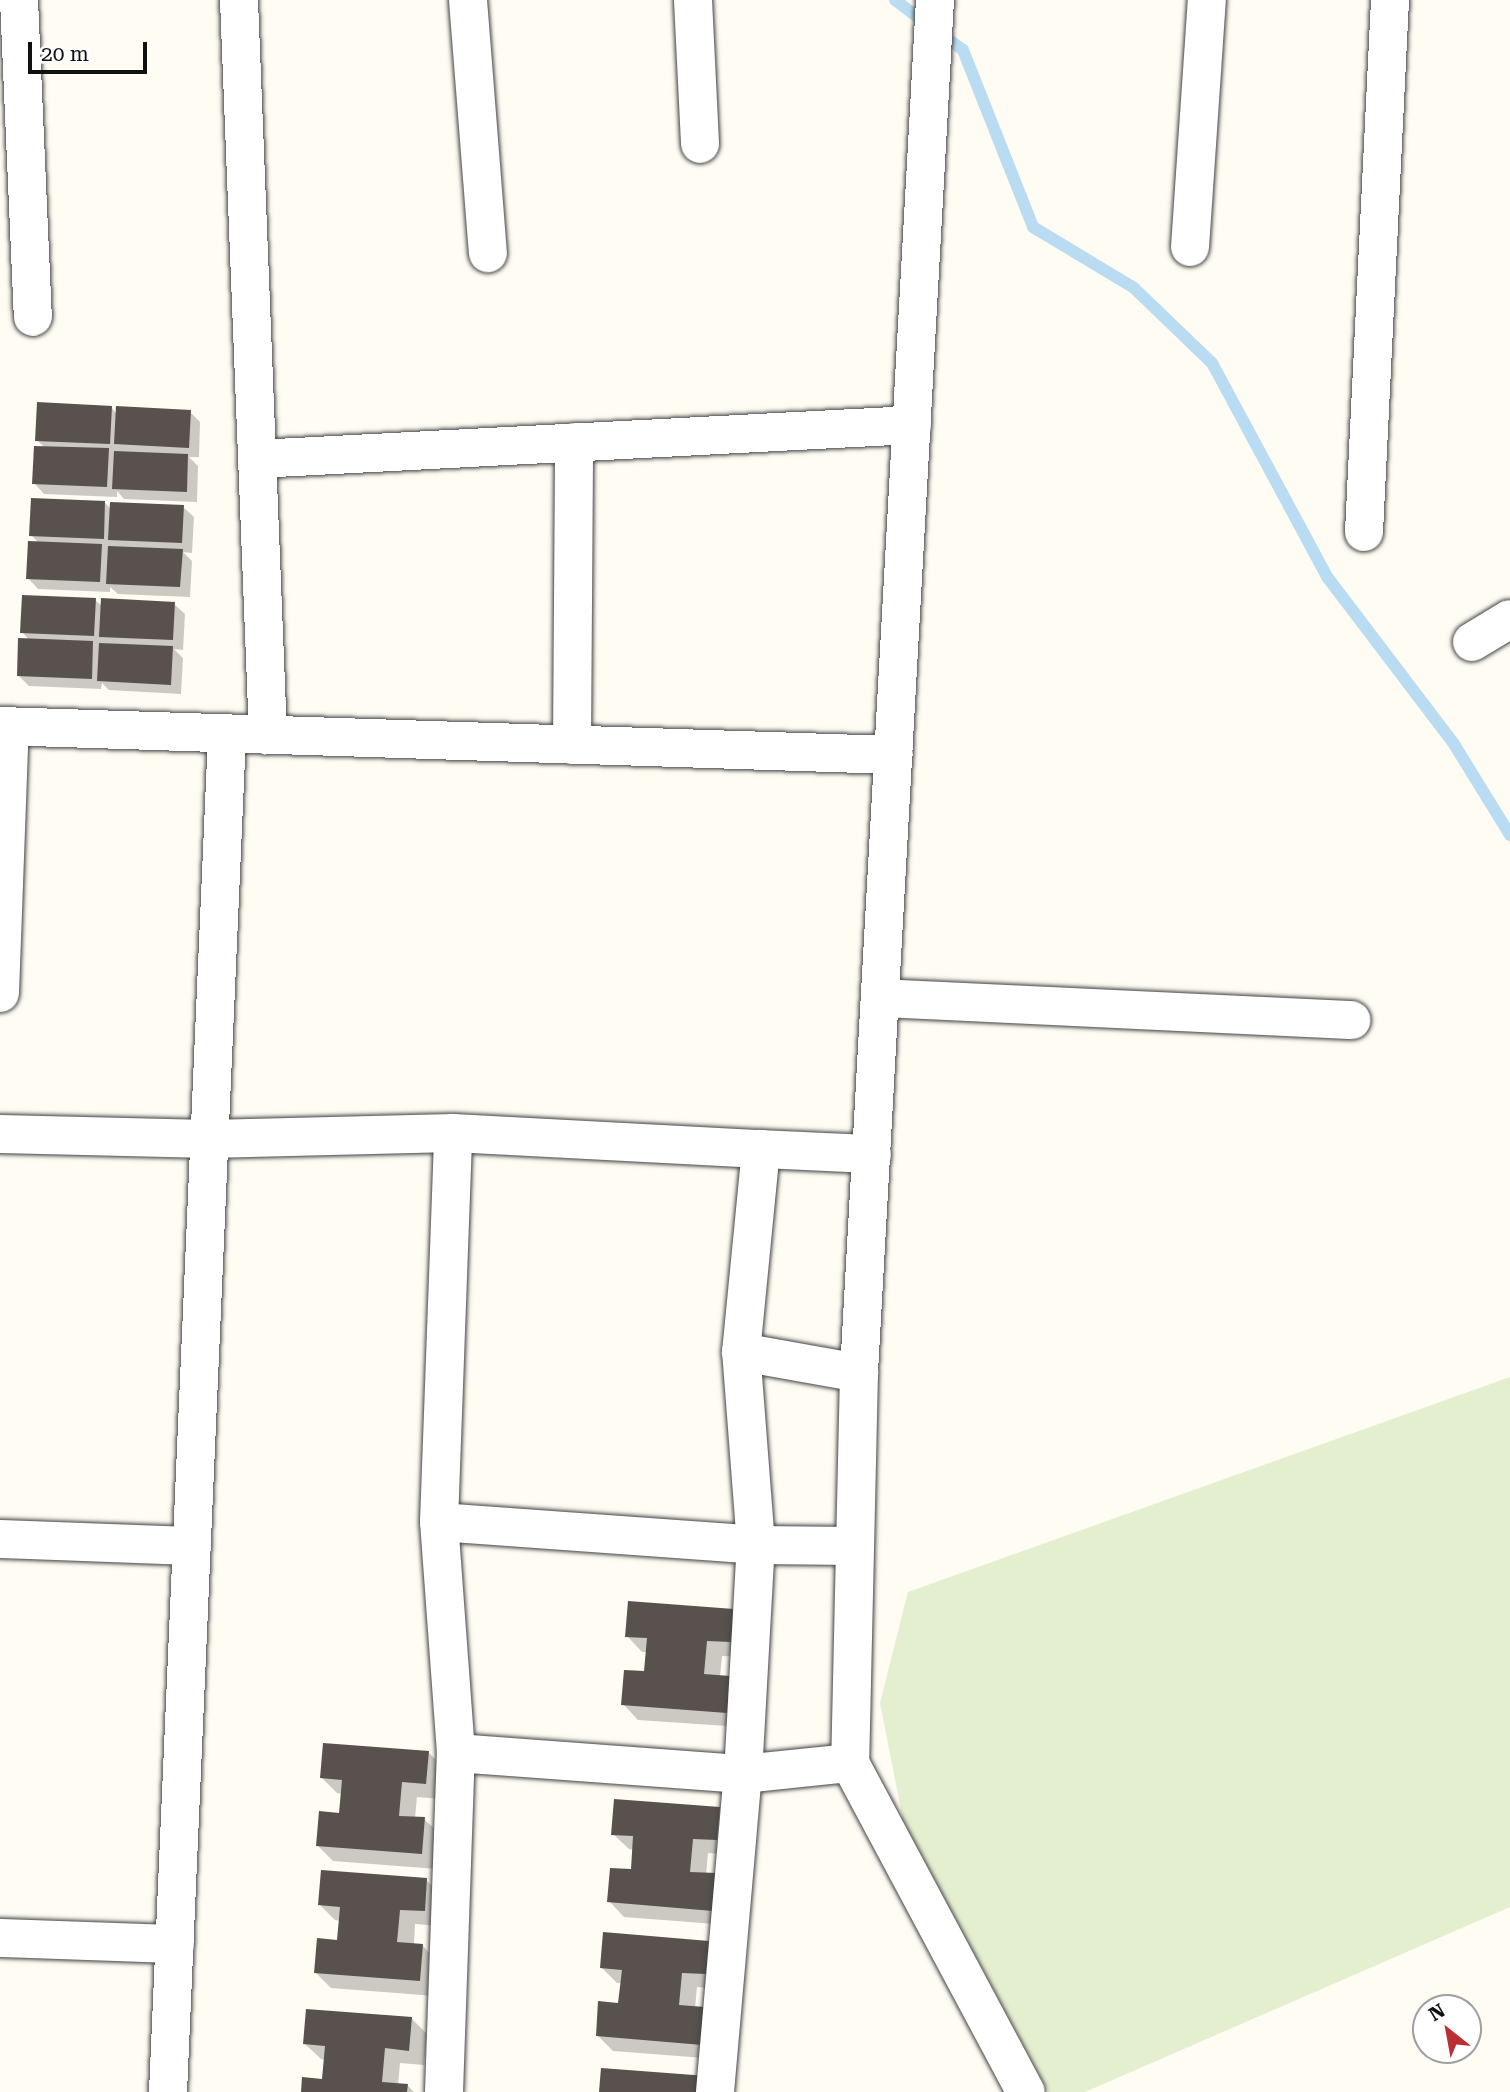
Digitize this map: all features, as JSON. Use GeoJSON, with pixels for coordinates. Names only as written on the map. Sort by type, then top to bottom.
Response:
{"type":"FeatureCollection","features":[{"type":"Feature","properties":{"kind":"street"},"geometry":{"type":"LineString","coordinates":[[19,0],[33,317]]}},
{"type":"Feature","properties":{"kind":"street"},"geometry":{"type":"LineString","coordinates":[[239,0],[268,735]]}},
{"type":"Feature","properties":{"kind":"street"},"geometry":{"type":"LineString","coordinates":[[468,0],[488,253]]}},
{"type":"Feature","properties":{"kind":"street"},"geometry":{"type":"LineString","coordinates":[[693,0],[700,144]]}},
{"type":"Feature","properties":{"kind":"street"},"geometry":{"type":"LineString","coordinates":[[1190,247],[1206,0]]}},
{"type":"Feature","properties":{"kind":"street"},"geometry":{"type":"LineString","coordinates":[[1364,531],[1391,0]]}},
{"type":"Feature","properties":{"kind":"street"},"geometry":{"type":"LineString","coordinates":[[935,2],[859,1373],[850,1763],[1026,2092]]}},
{"type":"Feature","properties":{"kind":"street"},"geometry":{"type":"LineString","coordinates":[[257,459],[912,425]]}},
{"type":"Feature","properties":{"kind":"street"},"geometry":{"type":"LineString","coordinates":[[572,745],[574,442]]}},
{"type":"Feature","properties":{"kind":"street"},"geometry":{"type":"LineString","coordinates":[[1472,642],[1510,619]]}},
{"type":"Feature","properties":{"kind":"street"},"geometry":{"type":"LineString","coordinates":[[0,993],[5,726],[894,755]]}},
{"type":"Feature","properties":{"kind":"street"},"geometry":{"type":"LineString","coordinates":[[168,2092],[227,734]]}},
{"type":"Feature","properties":{"kind":"street"},"geometry":{"type":"LineString","coordinates":[[881,998],[1351,1020]]}},
{"type":"Feature","properties":{"kind":"street"},"geometry":{"type":"LineString","coordinates":[[444,2092],[456,1753],[439,1522],[453,1133]]}},
{"type":"Feature","properties":{"kind":"street"},"geometry":{"type":"LineString","coordinates":[[0,1135],[209,1139],[453,1133],[872,1154]]}},
{"type":"Feature","properties":{"kind":"street"},"geometry":{"type":"LineString","coordinates":[[715,2092],[743,1774],[756,1545],[741,1352],[761,1149]]}},
{"type":"Feature","properties":{"kind":"street"},"geometry":{"type":"LineString","coordinates":[[741,1352],[859,1373]]}},
{"type":"Feature","properties":{"kind":"street"},"geometry":{"type":"LineString","coordinates":[[439,1522],[756,1545],[855,1546]]}},
{"type":"Feature","properties":{"kind":"street"},"geometry":{"type":"LineString","coordinates":[[0,1539],[191,1546]]}},
{"type":"Feature","properties":{"kind":"street"},"geometry":{"type":"LineString","coordinates":[[456,1753],[743,1774],[850,1763]]}},
{"type":"Feature","properties":{"kind":"street"},"geometry":{"type":"LineString","coordinates":[[0,1938],[174,1944]]}},
{"type":"Feature","properties":{"kind":"green space"},"geometry":{"type":"Polygon","coordinates":[[[1510,1377],[1510,1907],[1085,2092],[1049,2092],[903,1820],[880,1703],[908,1592],[1510,1377]]]}},
{"type":"Feature","properties":{"kind":"building"},"geometry":{"type":"Polygon","coordinates":[[[37,402],[112,406],[110,444],[35,441],[37,402]]]}},
{"type":"Feature","properties":{"kind":"building"},"geometry":{"type":"Polygon","coordinates":[[[116,406],[191,410],[189,448],[114,444],[116,406]]]}},
{"type":"Feature","properties":{"kind":"building"},"geometry":{"type":"Polygon","coordinates":[[[34,446],[109,448],[107,487],[32,484],[34,446]]]}},
{"type":"Feature","properties":{"kind":"building"},"geometry":{"type":"Polygon","coordinates":[[[114,451],[188,454],[187,492],[112,489],[114,451]]]}},
{"type":"Feature","properties":{"kind":"building"},"geometry":{"type":"Polygon","coordinates":[[[31,498],[105,501],[104,539],[29,536],[31,498]]]}},
{"type":"Feature","properties":{"kind":"building"},"geometry":{"type":"Polygon","coordinates":[[[110,502],[184,505],[182,543],[108,540],[110,502]]]}},
{"type":"Feature","properties":{"kind":"building"},"geometry":{"type":"Polygon","coordinates":[[[28,541],[102,544],[100,582],[26,579],[28,541]]]}},
{"type":"Feature","properties":{"kind":"building"},"geometry":{"type":"Polygon","coordinates":[[[108,546],[183,549],[180,587],[106,584],[108,546]]]}},
{"type":"Feature","properties":{"kind":"building"},"geometry":{"type":"Polygon","coordinates":[[[22,595],[96,598],[94,636],[20,633],[22,595]]]}},
{"type":"Feature","properties":{"kind":"building"},"geometry":{"type":"Polygon","coordinates":[[[101,598],[175,602],[173,640],[99,637],[101,598]]]}},
{"type":"Feature","properties":{"kind":"building"},"geometry":{"type":"Polygon","coordinates":[[[18,638],[93,641],[92,679],[17,676],[18,638]]]}},
{"type":"Feature","properties":{"kind":"building"},"geometry":{"type":"Polygon","coordinates":[[[99,643],[173,646],[171,685],[97,681],[99,643]]]}},
{"type":"Feature","properties":{"kind":"building"},"geometry":{"type":"Polygon","coordinates":[[[628,1601],[734,1609],[731,1642],[707,1641],[704,1674],[730,1676],[727,1713],[621,1705],[624,1670],[644,1671],[647,1638],[625,1637],[628,1601]]]}},
{"type":"Feature","properties":{"kind":"building"},"geometry":{"type":"Polygon","coordinates":[[[323,1743],[429,1751],[426,1784],[402,1782],[399,1816],[425,1817],[422,1854],[316,1846],[319,1811],[339,1813],[342,1780],[320,1778],[323,1743]]]}},
{"type":"Feature","properties":{"kind":"building"},"geometry":{"type":"Polygon","coordinates":[[[614,1799],[720,1807],[717,1840],[693,1839],[690,1872],[716,1873],[713,1911],[607,1902],[610,1868],[631,1869],[633,1836],[611,1835],[614,1799]]]}},
{"type":"Feature","properties":{"kind":"building"},"geometry":{"type":"Polygon","coordinates":[[[321,1870],[427,1878],[425,1911],[400,1910],[397,1942],[423,1944],[420,1981],[314,1973],[317,1938],[337,1940],[340,1907],[318,1905],[321,1870]]]}},
{"type":"Feature","properties":{"kind":"building"},"geometry":{"type":"Polygon","coordinates":[[[603,1932],[709,1941],[706,1974],[682,1973],[679,2005],[705,2007],[702,2045],[596,2036],[598,2001],[618,2003],[622,1970],[600,1968],[603,1932]]]}},
{"type":"Feature","properties":{"kind":"building"},"geometry":{"type":"Polygon","coordinates":[[[306,2009],[412,2017],[409,2051],[385,2048],[382,2082],[408,2084],[407,2092],[301,2092],[302,2077],[322,2079],[325,2046],[303,2044],[306,2009]]]}},
{"type":"Feature","properties":{"kind":"building"},"geometry":{"type":"Polygon","coordinates":[[[601,2068],[707,2076],[706,2092],[599,2092],[601,2068]]]}},
{"type":"Feature","properties":{"kind":"waterway"},"geometry":{"type":"LineString","coordinates":[[895,0],[926,23]]}},
{"type":"Feature","properties":{"kind":"waterway"},"geometry":{"type":"LineString","coordinates":[[941,34],[963,50],[1033,227],[1134,288],[1212,363],[1328,578],[1454,744],[1510,835]]}}]}
